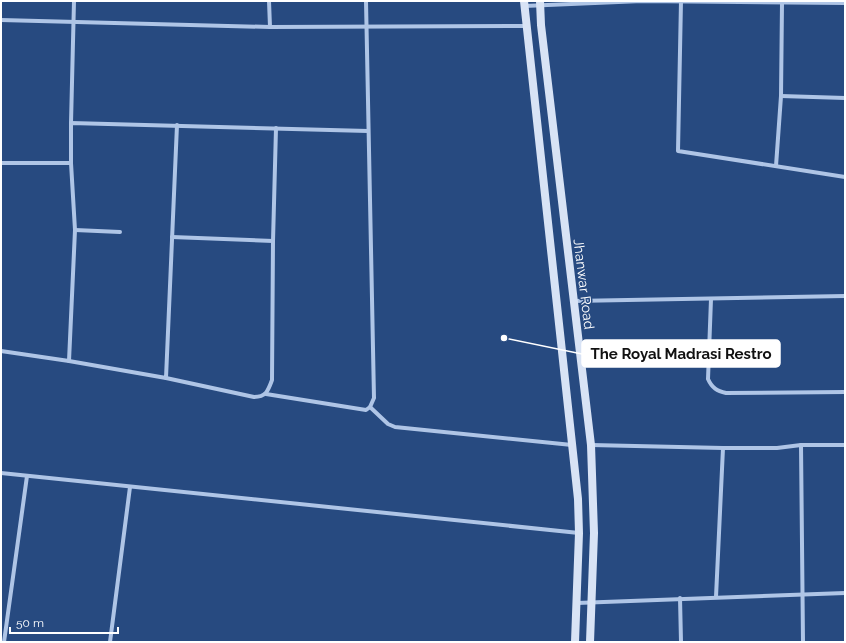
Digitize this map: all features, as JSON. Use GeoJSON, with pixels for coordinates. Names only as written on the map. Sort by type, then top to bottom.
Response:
{"type":"FeatureCollection","features":[{"type":"Feature","properties":{"kind":"street"},"geometry":{"type":"LineString","coordinates":[[69,361],[75,230],[71,163],[74,1]]}},
{"type":"Feature","properties":{"kind":"street"},"geometry":{"type":"LineString","coordinates":[[269,1],[270,27]]}},
{"type":"Feature","properties":{"kind":"street"},"geometry":{"type":"LineString","coordinates":[[1,351],[166,378],[254,397],[266,394],[366,410],[370,407],[374,398],[366,1]]}},
{"type":"Feature","properties":{"kind":"street"},"geometry":{"type":"LineString","coordinates":[[681,1],[678,151],[845,177]]}},
{"type":"Feature","properties":{"kind":"street"},"geometry":{"type":"LineString","coordinates":[[524,4],[681,1],[845,3]]}},
{"type":"Feature","properties":{"kind":"street","name":"Jhanwar Road"},"geometry":{"type":"LineString","coordinates":[[540,3],[541,25],[591,445],[594,533],[590,642]]}},
{"type":"Feature","properties":{"kind":"street"},"geometry":{"type":"LineString","coordinates":[[776,166],[781,96],[782,3]]}},
{"type":"Feature","properties":{"kind":"street","name":"Jhanwar Road"},"geometry":{"type":"LineString","coordinates":[[524,4],[572,445],[579,533],[575,642]]}},
{"type":"Feature","properties":{"kind":"street"},"geometry":{"type":"LineString","coordinates":[[1,20],[270,27],[366,28],[526,26]]}},
{"type":"Feature","properties":{"kind":"street"},"geometry":{"type":"LineString","coordinates":[[781,96],[845,98]]}},
{"type":"Feature","properties":{"kind":"street"},"geometry":{"type":"LineString","coordinates":[[71,123],[368,131]]}},
{"type":"Feature","properties":{"kind":"street"},"geometry":{"type":"LineString","coordinates":[[166,378],[177,125]]}},
{"type":"Feature","properties":{"kind":"street"},"geometry":{"type":"LineString","coordinates":[[266,394],[272,380],[273,241],[276,128]]}},
{"type":"Feature","properties":{"kind":"street"},"geometry":{"type":"LineString","coordinates":[[1,163],[71,163]]}},
{"type":"Feature","properties":{"kind":"street"},"geometry":{"type":"LineString","coordinates":[[75,230],[120,232]]}},
{"type":"Feature","properties":{"kind":"street"},"geometry":{"type":"LineString","coordinates":[[172,238],[273,241]]}},
{"type":"Feature","properties":{"kind":"street"},"geometry":{"type":"LineString","coordinates":[[573,301],[845,296]]}},
{"type":"Feature","properties":{"kind":"street"},"geometry":{"type":"LineString","coordinates":[[711,299],[708,379],[711,386],[717,391],[726,393],[845,392]]}},
{"type":"Feature","properties":{"kind":"street"},"geometry":{"type":"LineString","coordinates":[[370,407],[388,424],[395,427],[572,445]]}},
{"type":"Feature","properties":{"kind":"street"},"geometry":{"type":"LineString","coordinates":[[591,445],[723,448],[777,448],[801,445],[845,445]]}},
{"type":"Feature","properties":{"kind":"street"},"geometry":{"type":"LineString","coordinates":[[801,445],[803,642]]}},
{"type":"Feature","properties":{"kind":"street"},"geometry":{"type":"LineString","coordinates":[[716,596],[723,448]]}},
{"type":"Feature","properties":{"kind":"street"},"geometry":{"type":"LineString","coordinates":[[1,473],[579,533]]}},
{"type":"Feature","properties":{"kind":"street"},"geometry":{"type":"LineString","coordinates":[[4,642],[27,476]]}},
{"type":"Feature","properties":{"kind":"street"},"geometry":{"type":"LineString","coordinates":[[110,642],[130,487]]}},
{"type":"Feature","properties":{"kind":"street"},"geometry":{"type":"LineString","coordinates":[[577,603],[592,601],[716,596],[845,593]]}},
{"type":"Feature","properties":{"kind":"street"},"geometry":{"type":"LineString","coordinates":[[680,598],[681,642]]}},
{"type":"Feature","properties":{"kind":"place","name":"The Royal Madrasi Restro"},"geometry":{"type":"Point","coordinates":[504,338]}}]}
